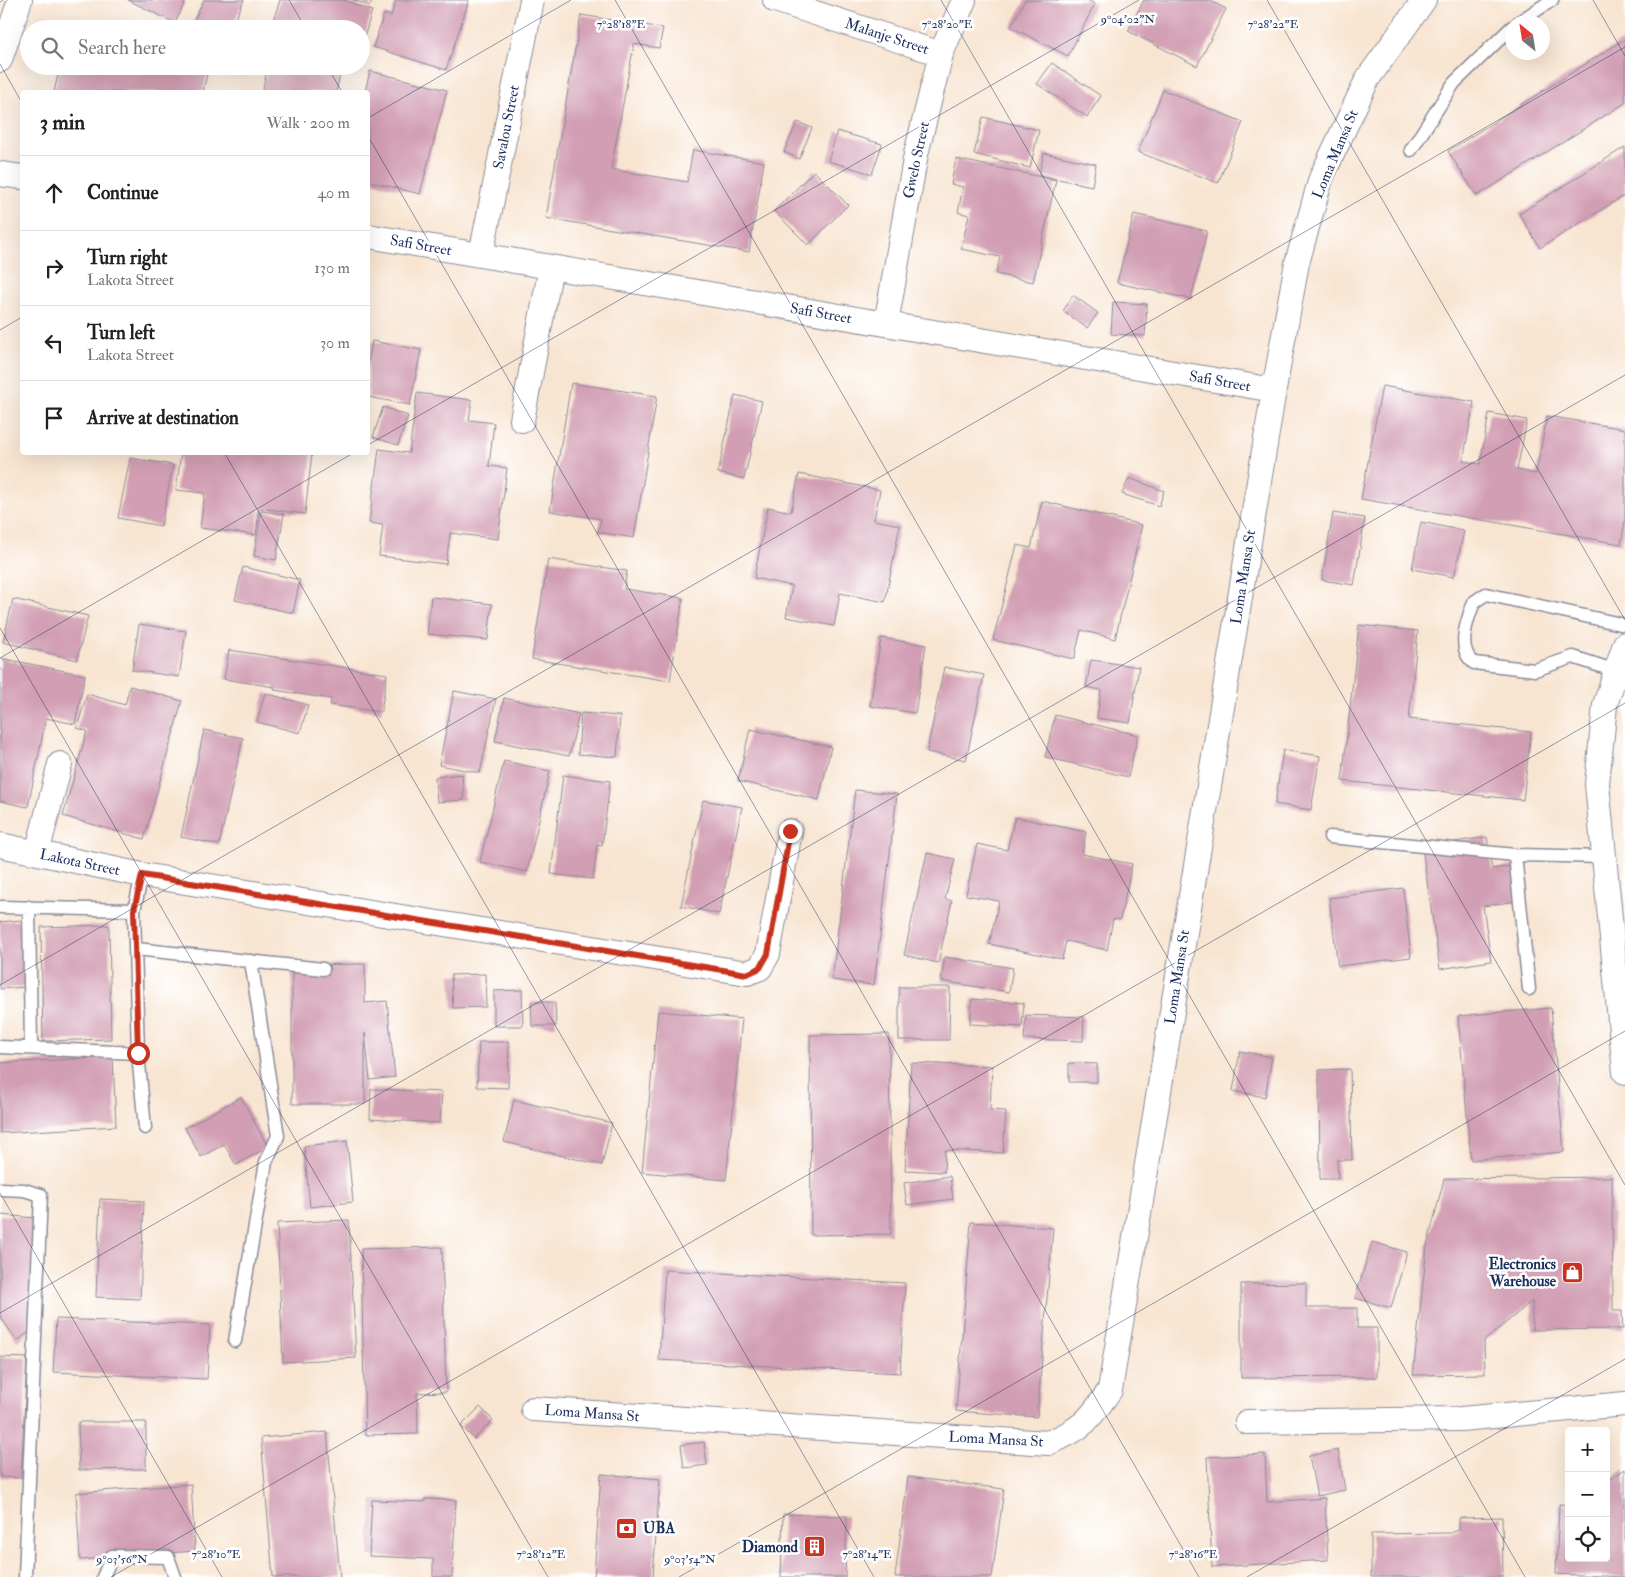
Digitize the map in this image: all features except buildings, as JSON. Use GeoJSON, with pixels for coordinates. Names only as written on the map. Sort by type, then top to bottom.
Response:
{"type":"FeatureCollection","features":[{"type":"Feature","properties":{"kind":"street"},"geometry":{"type":"LineString","coordinates":[[0,60],[20,0]]}},
{"type":"Feature","properties":{"kind":"street","name":"Savalou Street"},"geometry":{"type":"LineString","coordinates":[[482,255],[532,0]]}},
{"type":"Feature","properties":{"kind":"street","name":"Malanje Street"},"geometry":{"type":"LineString","coordinates":[[775,0],[941,54]]}},
{"type":"Feature","properties":{"kind":"street","name":"Gwelo Street"},"geometry":{"type":"LineString","coordinates":[[886,324],[916,154],[941,54],[964,0]]}},
{"type":"Feature","properties":{"kind":"street","name":"Loma Mansa St"},"geometry":{"type":"LineString","coordinates":[[533,1409],[1048,1443],[1074,1433],[1093,1415],[1110,1390],[1296,263],[1321,178],[1368,78],[1424,0]]}},
{"type":"Feature","properties":{"kind":"street"},"geometry":{"type":"LineString","coordinates":[[0,174],[20,177]]}},
{"type":"Feature","properties":{"kind":"street","name":"Safi Street"},"geometry":{"type":"LineString","coordinates":[[370,236],[1274,390]]}},
{"type":"Feature","properties":{"kind":"street"},"geometry":{"type":"LineString","coordinates":[[522,420],[551,267]]}},
{"type":"Feature","properties":{"kind":"street"},"geometry":{"type":"LineString","coordinates":[[1625,644],[1605,705],[1597,784],[1625,1072]]}},
{"type":"Feature","properties":{"kind":"street"},"geometry":{"type":"LineString","coordinates":[[37,853],[60,764]]}},
{"type":"Feature","properties":{"kind":"street","name":"Lakota Street"},"geometry":{"type":"LineString","coordinates":[[0,845],[142,875],[747,974],[760,968],[768,954],[790,831]]}},
{"type":"Feature","properties":{"kind":"street"},"geometry":{"type":"LineString","coordinates":[[1247,1422],[1460,1419],[1625,1404]]}},
{"type":"Feature","properties":{"kind":"lane"},"geometry":{"type":"LineString","coordinates":[[1530,15],[1552,0]]}},
{"type":"Feature","properties":{"kind":"lane"},"geometry":{"type":"LineString","coordinates":[[1411,150],[1454,83],[1505,34]]}},
{"type":"Feature","properties":{"kind":"lane"},"geometry":{"type":"LineString","coordinates":[[1616,671],[1574,657],[1535,670],[1474,663],[1465,653],[1464,644],[1474,602],[1486,594],[1625,625]]}},
{"type":"Feature","properties":{"kind":"lane"},"geometry":{"type":"LineString","coordinates":[[1330,837],[1515,855],[1605,857]]}},
{"type":"Feature","properties":{"kind":"lane"},"geometry":{"type":"LineString","coordinates":[[1515,855],[1529,989]]}},
{"type":"Feature","properties":{"kind":"lane"},"geometry":{"type":"LineString","coordinates":[[142,875],[134,910],[138,1053],[145,1128]]}},
{"type":"Feature","properties":{"kind":"lane"},"geometry":{"type":"LineString","coordinates":[[0,907],[134,910]]}},
{"type":"Feature","properties":{"kind":"lane"},"geometry":{"type":"LineString","coordinates":[[29,907],[31,1047]]}},
{"type":"Feature","properties":{"kind":"lane"},"geometry":{"type":"LineString","coordinates":[[136,949],[323,969]]}},
{"type":"Feature","properties":{"kind":"lane"},"geometry":{"type":"LineString","coordinates":[[235,1340],[266,1162],[278,1136],[251,961]]}},
{"type":"Feature","properties":{"kind":"lane"},"geometry":{"type":"LineString","coordinates":[[0,1047],[138,1053]]}},
{"type":"Feature","properties":{"kind":"lane"},"geometry":{"type":"LineString","coordinates":[[0,1189],[24,1190],[42,1195],[25,1577]]}},
{"type":"Feature","properties":{"kind":"lane"},"geometry":{"type":"LineString","coordinates":[[103,1577],[112,1556],[168,1557],[176,1577]]}},
{"type":"Feature","properties":{"kind":"place","name":"Electronics Warehouse"},"geometry":{"type":"Point","coordinates":[1572,1273]}},
{"type":"Feature","properties":{"kind":"place","name":"UBA"},"geometry":{"type":"Point","coordinates":[627,1528]}},
{"type":"Feature","properties":{"kind":"place","name":"Diamond"},"geometry":{"type":"Point","coordinates":[814,1547]}},
{"type":"Feature","properties":{"kind":"route"},"geometry":{"type":"LineString","coordinates":[[138,1053],[134,910],[142,875],[380,912],[747,974],[760,968],[768,954],[790,831]]}}]}
